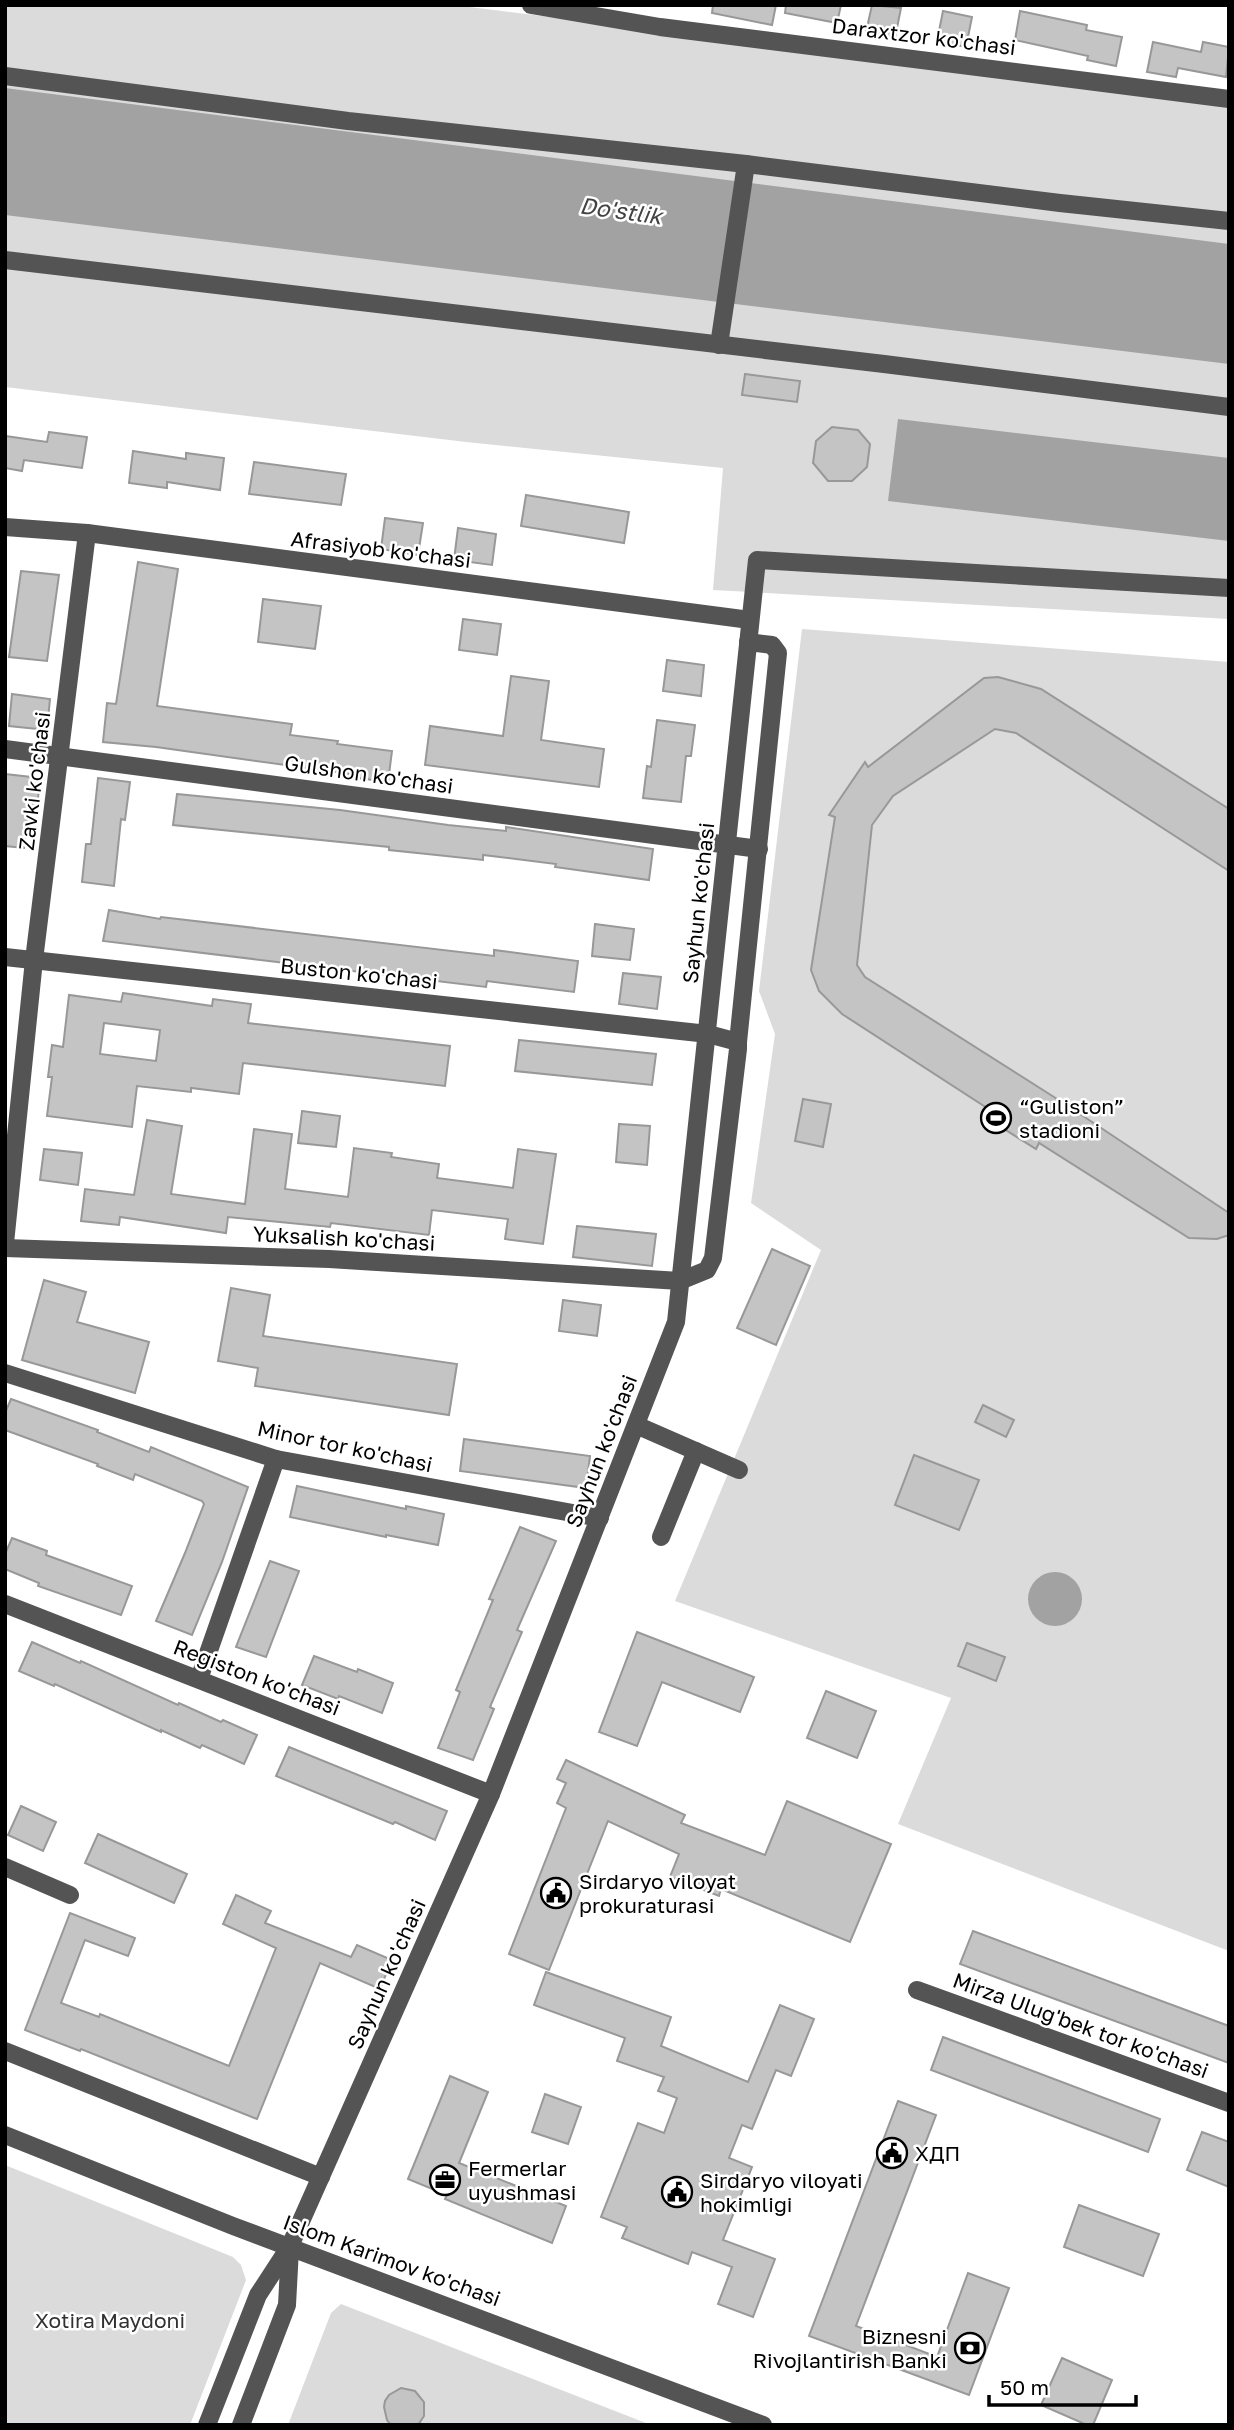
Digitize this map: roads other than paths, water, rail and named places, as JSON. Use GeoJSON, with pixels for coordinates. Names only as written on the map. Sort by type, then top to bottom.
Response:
{"type":"FeatureCollection","features":[{"type":"Feature","properties":{"kind":"street","name":"Daraxtzor ko'chasi"},"geometry":{"type":"LineString","coordinates":[[531,5],[660,27],[1229,99]]}},
{"type":"Feature","properties":{"kind":"street"},"geometry":{"type":"LineString","coordinates":[[5,76],[348,121],[746,164],[1229,221]]}},
{"type":"Feature","properties":{"kind":"street"},"geometry":{"type":"LineString","coordinates":[[719,345],[746,164]]}},
{"type":"Feature","properties":{"kind":"street"},"geometry":{"type":"LineString","coordinates":[[5,260],[1229,407]]}},
{"type":"Feature","properties":{"kind":"street","name":"Afrasiyob ko'chasi"},"geometry":{"type":"LineString","coordinates":[[5,527],[87,533],[750,620]]}},
{"type":"Feature","properties":{"kind":"street","name":"Zavki ko'chasi"},"geometry":{"type":"LineString","coordinates":[[5,1243],[34,960],[87,533]]}},
{"type":"Feature","properties":{"kind":"street","name":"Sayhun ko'chasi"},"geometry":{"type":"LineString","coordinates":[[207,2425],[258,2295],[290,2246],[491,1794],[676,1322],[757,560],[1229,588]]}},
{"type":"Feature","properties":{"kind":"street"},"geometry":{"type":"LineString","coordinates":[[680,1281],[707,1270],[713,1258],[759,849],[778,653],[772,645],[748,642]]}},
{"type":"Feature","properties":{"kind":"street","name":"Gulshon ko'chasi"},"geometry":{"type":"LineString","coordinates":[[5,749],[759,849]]}},
{"type":"Feature","properties":{"kind":"street","name":"Buston ko'chasi"},"geometry":{"type":"LineString","coordinates":[[5,957],[708,1034],[737,1042]]}},
{"type":"Feature","properties":{"kind":"street","name":"Yuksalish ko'chasi"},"geometry":{"type":"LineString","coordinates":[[5,1248],[328,1259],[680,1281]]}},
{"type":"Feature","properties":{"kind":"street","name":"Minor tor ko'chasi"},"geometry":{"type":"LineString","coordinates":[[5,1373],[276,1459],[600,1518]]}},
{"type":"Feature","properties":{"kind":"street"},"geometry":{"type":"LineString","coordinates":[[636,1424],[739,1470]]}},
{"type":"Feature","properties":{"kind":"street"},"geometry":{"type":"LineString","coordinates":[[661,1537],[696,1451]]}},
{"type":"Feature","properties":{"kind":"street"},"geometry":{"type":"LineString","coordinates":[[199,1679],[276,1459]]}},
{"type":"Feature","properties":{"kind":"street","name":"Registon ko'chasi"},"geometry":{"type":"LineString","coordinates":[[5,1604],[491,1794]]}},
{"type":"Feature","properties":{"kind":"street"},"geometry":{"type":"LineString","coordinates":[[5,1867],[70,1895]]}},
{"type":"Feature","properties":{"kind":"street","name":"Mirza Ulug'bek tor ko'chasi"},"geometry":{"type":"LineString","coordinates":[[917,1990],[1229,2103]]}},
{"type":"Feature","properties":{"kind":"street"},"geometry":{"type":"LineString","coordinates":[[5,2051],[321,2177]]}},
{"type":"Feature","properties":{"kind":"street","name":"Islom Karimov ko'chasi"},"geometry":{"type":"LineString","coordinates":[[5,2135],[222,2222],[763,2425]]}},
{"type":"Feature","properties":{"kind":"street","name":"Sayhun ko'chasi"},"geometry":{"type":"LineString","coordinates":[[241,2425],[286,2305],[290,2246]]}},
{"type":"Feature","properties":{"kind":"water","name":"Do'stlik"},"geometry":{"type":"Polygon","coordinates":[[[5,88],[1229,244],[1229,364],[5,215],[5,88]]]}},
{"type":"Feature","properties":{"kind":"water"},"geometry":{"type":"Polygon","coordinates":[[[898,419],[1229,458],[1229,541],[888,501],[898,419]]]}},
{"type":"Feature","properties":{"kind":"water"},"geometry":{"type":"Polygon","coordinates":[[[1055,1572],[1074,1580],[1082,1599],[1074,1618],[1055,1626],[1036,1618],[1028,1599],[1036,1580],[1055,1572]]]}},
{"type":"Feature","properties":{"kind":"place","name":"“Guliston” stadioni"},"geometry":{"type":"Point","coordinates":[996,1118]}},
{"type":"Feature","properties":{"kind":"place","name":"Sirdaryo viloyat prokuraturasi"},"geometry":{"type":"Point","coordinates":[556,1893]}},
{"type":"Feature","properties":{"kind":"place","name":"ХДП"},"geometry":{"type":"Point","coordinates":[892,2153]}},
{"type":"Feature","properties":{"kind":"place","name":"Fermerlar uyushmasi"},"geometry":{"type":"Point","coordinates":[445,2180]}},
{"type":"Feature","properties":{"kind":"place","name":"Sirdaryo viloyati hokimligi"},"geometry":{"type":"Point","coordinates":[677,2192]}},
{"type":"Feature","properties":{"kind":"place","name":"Biznesni Rivojlantirish Banki"},"geometry":{"type":"Point","coordinates":[970,2348]}},
{"type":"Feature","properties":{"kind":"park label","name":"Xotira Maydoni"},"geometry":{"type":"Point","coordinates":[110,2320]}}]}
